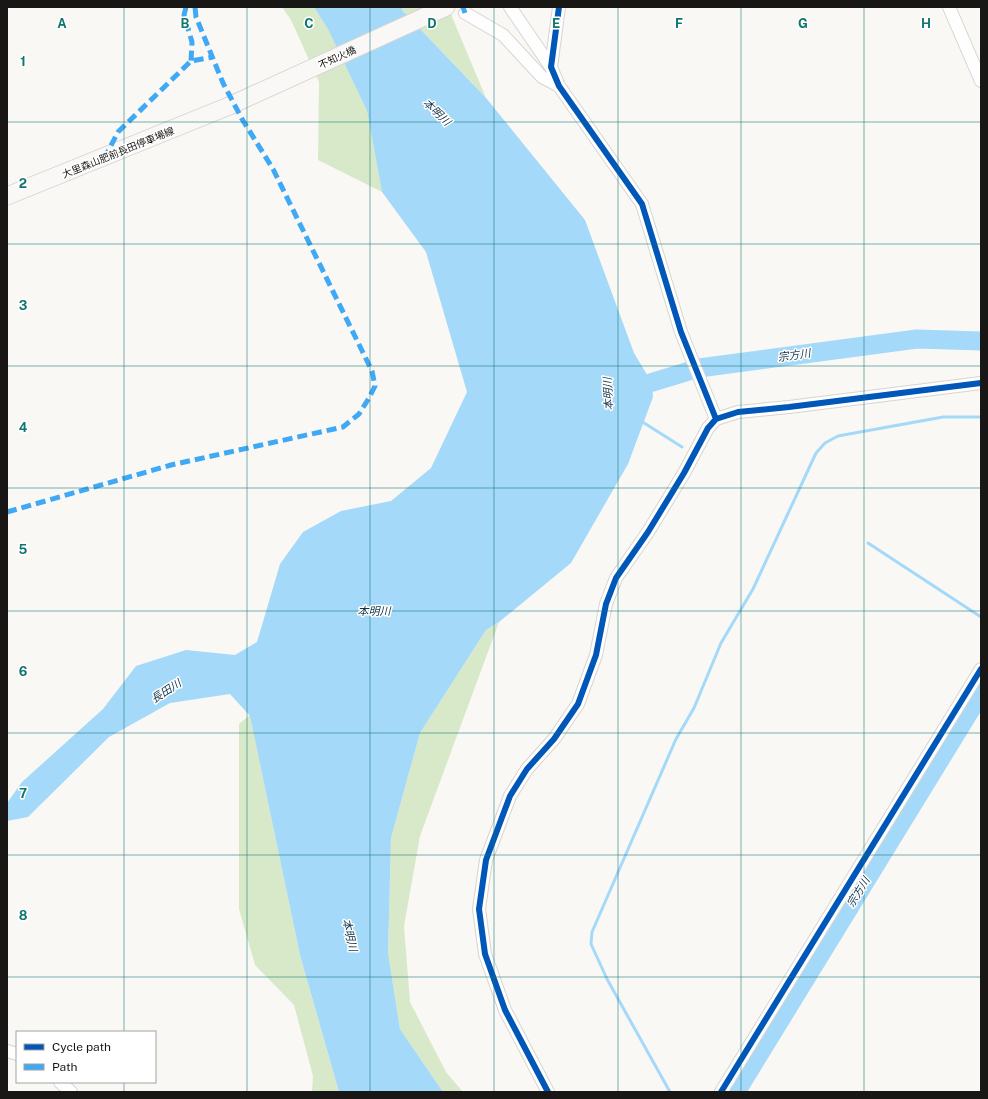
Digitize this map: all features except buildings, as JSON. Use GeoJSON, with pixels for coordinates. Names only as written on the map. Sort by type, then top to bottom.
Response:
{"type":"FeatureCollection","features":[{"type":"Feature","properties":{"kind":"main road","name":"不知火橋"},"geometry":{"type":"LineString","coordinates":[[229,106],[446,7]]}},
{"type":"Feature","properties":{"kind":"main road","name":"大里森山肥前長田停車場線"},"geometry":{"type":"LineString","coordinates":[[7,196],[229,106]]}},
{"type":"Feature","properties":{"kind":"street"},"geometry":{"type":"LineString","coordinates":[[510,7],[551,67],[559,86],[642,204],[680,332],[716,419]]}},
{"type":"Feature","properties":{"kind":"street"},"geometry":{"type":"LineString","coordinates":[[551,67],[559,7]]}},
{"type":"Feature","properties":{"kind":"street"},"geometry":{"type":"LineString","coordinates":[[948,7],[981,81]]}},
{"type":"Feature","properties":{"kind":"street"},"geometry":{"type":"LineString","coordinates":[[465,13],[503,35],[542,77],[559,86]]}},
{"type":"Feature","properties":{"kind":"street"},"geometry":{"type":"LineString","coordinates":[[548,1092],[505,1010],[485,954],[480,909],[486,860],[510,796],[527,768],[554,739],[578,704],[596,655],[606,604],[616,578],[648,532],[684,473],[708,428],[716,419],[738,412],[789,408],[981,383]]}},
{"type":"Feature","properties":{"kind":"street"},"geometry":{"type":"LineString","coordinates":[[721,1092],[981,669]]}},
{"type":"Feature","properties":{"kind":"street"},"geometry":{"type":"LineString","coordinates":[[61,1083],[71,1092]]}},
{"type":"Feature","properties":{"kind":"green space"},"geometry":{"type":"Polygon","coordinates":[[[282,7],[314,7],[328,28],[367,111],[382,192],[318,160],[319,82],[291,20],[282,7]]]}},
{"type":"Feature","properties":{"kind":"green space"},"geometry":{"type":"Polygon","coordinates":[[[402,7],[448,7],[486,98],[402,10],[402,7]]]}},
{"type":"Feature","properties":{"kind":"green space"},"geometry":{"type":"Polygon","coordinates":[[[499,622],[420,836],[404,926],[410,1002],[446,1072],[463,1092],[443,1092],[400,1029],[388,953],[391,838],[420,733],[486,630],[499,622]]]}},
{"type":"Feature","properties":{"kind":"green space"},"geometry":{"type":"Polygon","coordinates":[[[250,715],[300,955],[339,1092],[312,1092],[313,1076],[294,1005],[255,965],[239,909],[239,724],[250,715]]]}},
{"type":"Feature","properties":{"kind":"water","name":"本明川"},"geometry":{"type":"Polygon","coordinates":[[[314,7],[402,7],[402,10],[486,98],[585,220],[634,353],[652,383],[653,397],[628,464],[571,563],[499,622],[486,630],[420,733],[391,838],[388,953],[400,1029],[443,1092],[339,1092],[300,955],[250,716],[230,694],[170,703],[109,737],[28,817],[7,821],[7,803],[22,782],[103,709],[136,666],[186,650],[235,655],[257,642],[280,564],[303,532],[341,511],[391,501],[431,468],[467,392],[426,252],[382,192],[367,111],[328,29],[314,7]]]}},
{"type":"Feature","properties":{"kind":"waterway","name":"宗方川"},"geometry":{"type":"LineString","coordinates":[[627,390],[699,368],[917,339],[981,341]]}},
{"type":"Feature","properties":{"kind":"waterway"},"geometry":{"type":"LineString","coordinates":[[670,1092],[607,979],[591,944],[592,932],[676,739],[694,708],[721,643],[753,589],[816,453],[825,443],[838,436],[943,417],[981,417]]}},
{"type":"Feature","properties":{"kind":"waterway"},"geometry":{"type":"LineString","coordinates":[[641,421],[682,447]]}},
{"type":"Feature","properties":{"kind":"waterway"},"geometry":{"type":"LineString","coordinates":[[868,543],[981,617]]}},
{"type":"Feature","properties":{"kind":"waterway","name":"宗方川"},"geometry":{"type":"LineString","coordinates":[[736,1092],[981,693]]}},
{"type":"Feature","properties":{"kind":"marked path"},"geometry":{"type":"LineString","coordinates":[[186,7],[184,15],[192,42],[191,61]]}},
{"type":"Feature","properties":{"kind":"marked path"},"geometry":{"type":"LineString","coordinates":[[7,512],[171,465],[343,427],[359,414],[375,386],[372,371],[273,169],[242,119],[223,83],[196,17],[195,7]]}},
{"type":"Feature","properties":{"kind":"marked path"},"geometry":{"type":"LineString","coordinates":[[463,7],[465,13]]}},
{"type":"Feature","properties":{"kind":"marked path"},"geometry":{"type":"LineString","coordinates":[[104,159],[118,132],[191,61],[213,57]]}},
{"type":"Feature","properties":{"kind":"cycle path"},"geometry":{"type":"LineString","coordinates":[[559,7],[551,67],[559,86],[642,204],[681,332],[716,419]]}},
{"type":"Feature","properties":{"kind":"cycle path"},"geometry":{"type":"LineString","coordinates":[[548,1092],[505,1010],[485,954],[479,909],[486,860],[510,796],[527,769],[554,739],[578,704],[596,655],[606,604],[616,578],[648,532],[684,473],[708,428],[716,419],[738,412],[981,383]]}},
{"type":"Feature","properties":{"kind":"cycle path"},"geometry":{"type":"LineString","coordinates":[[721,1092],[981,669]]}},
{"type":"Feature","properties":{"kind":"water label","name":"長田川"},"geometry":{"type":"Point","coordinates":[166,691]}}]}
